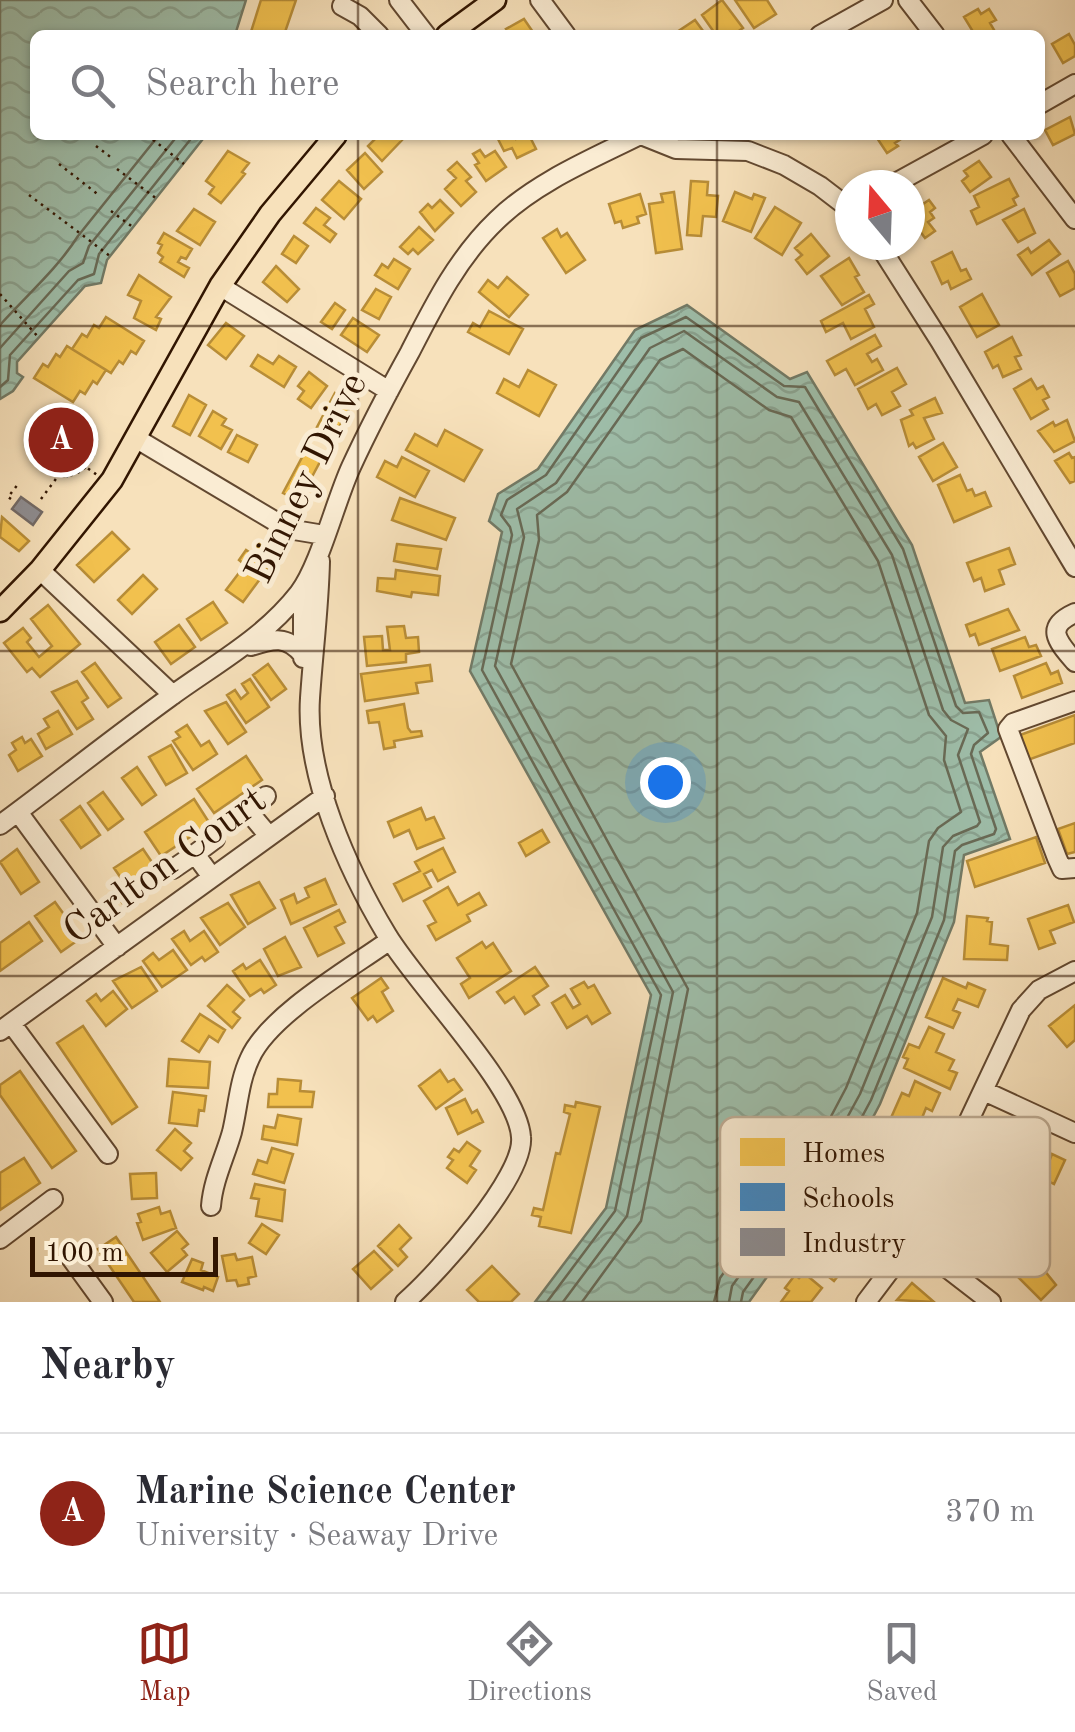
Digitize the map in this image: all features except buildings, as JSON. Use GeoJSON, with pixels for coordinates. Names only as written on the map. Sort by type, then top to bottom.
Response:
{"type":"FeatureCollection","features":[{"type":"Feature","properties":{"kind":"main road"},"geometry":{"type":"LineString","coordinates":[[455,30],[495,0]]}},
{"type":"Feature","properties":{"kind":"main road"},"geometry":{"type":"LineString","coordinates":[[0,611],[40,570],[112,480],[220,286],[270,214],[331,140]]}},
{"type":"Feature","properties":{"kind":"street"},"geometry":{"type":"LineString","coordinates":[[399,0],[422,30]]}},
{"type":"Feature","properties":{"kind":"street"},"geometry":{"type":"LineString","coordinates":[[540,0],[562,30]]}},
{"type":"Feature","properties":{"kind":"street"},"geometry":{"type":"LineString","coordinates":[[829,30],[883,0]]}},
{"type":"Feature","properties":{"kind":"street"},"geometry":{"type":"LineString","coordinates":[[908,0],[931,30]]}},
{"type":"Feature","properties":{"kind":"street"},"geometry":{"type":"LineString","coordinates":[[342,6],[360,16],[372,30]]}},
{"type":"Feature","properties":{"kind":"street"},"geometry":{"type":"LineString","coordinates":[[1045,101],[1075,84]]}},
{"type":"Feature","properties":{"kind":"street","name":"Binney Drive"},"geometry":{"type":"LineString","coordinates":[[0,825],[173,695],[241,650],[286,610],[303,588],[350,468],[448,279],[498,219],[544,185],[630,140]]}},
{"type":"Feature","properties":{"kind":"street"},"geometry":{"type":"LineString","coordinates":[[653,140],[676,149],[748,151],[784,165],[835,198]]}},
{"type":"Feature","properties":{"kind":"street"},"geometry":{"type":"LineString","coordinates":[[919,170],[974,140]]}},
{"type":"Feature","properties":{"kind":"street"},"geometry":{"type":"LineString","coordinates":[[1014,140],[1075,218]]}},
{"type":"Feature","properties":{"kind":"street"},"geometry":{"type":"LineString","coordinates":[[889,260],[1075,567]]}},
{"type":"Feature","properties":{"kind":"street"},"geometry":{"type":"LineString","coordinates":[[220,286],[389,391]]}},
{"type":"Feature","properties":{"kind":"street"},"geometry":{"type":"LineString","coordinates":[[138,439],[288,529],[322,541],[310,698],[312,737],[325,796],[349,862],[390,940],[512,1104],[522,1139],[507,1184],[443,1263],[405,1302]]}},
{"type":"Feature","properties":{"kind":"street"},"geometry":{"type":"LineString","coordinates":[[40,570],[173,695]]}},
{"type":"Feature","properties":{"kind":"street"},"geometry":{"type":"LineString","coordinates":[[303,588],[304,677],[310,698]]}},
{"type":"Feature","properties":{"kind":"street"},"geometry":{"type":"LineString","coordinates":[[1075,612],[1060,620],[1055,634],[1075,662]]}},
{"type":"Feature","properties":{"kind":"street"},"geometry":{"type":"LineString","coordinates":[[241,650],[274,639],[287,640],[303,656]]}},
{"type":"Feature","properties":{"kind":"street"},"geometry":{"type":"LineString","coordinates":[[1075,701],[1008,729],[1062,869],[1075,868]]}},
{"type":"Feature","properties":{"kind":"street"},"geometry":{"type":"LineString","coordinates":[[266,796],[241,815],[269,836]]}},
{"type":"Feature","properties":{"kind":"street","name":"Carlton Court"},"geometry":{"type":"LineString","coordinates":[[6,1027],[325,796]]}},
{"type":"Feature","properties":{"kind":"street"},"geometry":{"type":"LineString","coordinates":[[18,812],[117,947]]}},
{"type":"Feature","properties":{"kind":"street"},"geometry":{"type":"LineString","coordinates":[[174,869],[216,839]]}},
{"type":"Feature","properties":{"kind":"street"},"geometry":{"type":"LineString","coordinates":[[195,854],[212,877]]}},
{"type":"Feature","properties":{"kind":"street"},"geometry":{"type":"LineString","coordinates":[[211,1206],[212,1188],[251,1055],[288,1013],[390,940]]}},
{"type":"Feature","properties":{"kind":"street"},"geometry":{"type":"LineString","coordinates":[[972,1117],[1022,1010],[1039,990],[1075,971]]}},
{"type":"Feature","properties":{"kind":"street"},"geometry":{"type":"LineString","coordinates":[[6,1027],[108,1154]]}},
{"type":"Feature","properties":{"kind":"street"},"geometry":{"type":"LineString","coordinates":[[984,1091],[1040,1117]]}},
{"type":"Feature","properties":{"kind":"street"},"geometry":{"type":"LineString","coordinates":[[1050,1121],[1075,1133]]}},
{"type":"Feature","properties":{"kind":"street"},"geometry":{"type":"LineString","coordinates":[[0,1239],[54,1199]]}},
{"type":"Feature","properties":{"kind":"street"},"geometry":{"type":"LineString","coordinates":[[71,1258],[103,1302]]}},
{"type":"Feature","properties":{"kind":"street"},"geometry":{"type":"LineString","coordinates":[[866,1302],[885,1277]]}},
{"type":"Feature","properties":{"kind":"street"},"geometry":{"type":"LineString","coordinates":[[959,1277],[991,1302]]}},
{"type":"Feature","properties":{"kind":"path"},"geometry":{"type":"LineString","coordinates":[[153,140],[184,164]]}},
{"type":"Feature","properties":{"kind":"path"},"geometry":{"type":"LineString","coordinates":[[96,146],[114,158]]}},
{"type":"Feature","properties":{"kind":"path"},"geometry":{"type":"LineString","coordinates":[[59,164],[100,196]]}},
{"type":"Feature","properties":{"kind":"path"},"geometry":{"type":"LineString","coordinates":[[117,168],[156,199]]}},
{"type":"Feature","properties":{"kind":"path"},"geometry":{"type":"LineString","coordinates":[[29,195],[110,256]]}},
{"type":"Feature","properties":{"kind":"path"},"geometry":{"type":"LineString","coordinates":[[111,211],[134,228]]}},
{"type":"Feature","properties":{"kind":"path"},"geometry":{"type":"LineString","coordinates":[[0,294],[40,338]]}},
{"type":"Feature","properties":{"kind":"path"},"geometry":{"type":"LineString","coordinates":[[54,456],[82,430],[96,436],[96,450],[84,465],[69,477],[59,475]]}},
{"type":"Feature","properties":{"kind":"path"},"geometry":{"type":"LineString","coordinates":[[68,431],[64,436],[68,440]]}},
{"type":"Feature","properties":{"kind":"path"},"geometry":{"type":"LineString","coordinates":[[54,456],[59,459],[64,453]]}},
{"type":"Feature","properties":{"kind":"path"},"geometry":{"type":"LineString","coordinates":[[54,456],[59,475]]}},
{"type":"Feature","properties":{"kind":"path"},"geometry":{"type":"LineString","coordinates":[[84,465],[100,477]]}},
{"type":"Feature","properties":{"kind":"path"},"geometry":{"type":"LineString","coordinates":[[41,499],[59,475]]}},
{"type":"Feature","properties":{"kind":"path"},"geometry":{"type":"LineString","coordinates":[[11,498],[8,497],[19,484]]}},
{"type":"Feature","properties":{"kind":"water"},"geometry":{"type":"Polygon","coordinates":[[[0,0],[246,0],[237,30],[30,30],[30,140],[202,140],[107,260],[101,283],[85,286],[17,362],[17,373],[23,377],[13,391],[0,399],[0,0]]]}},
{"type":"Feature","properties":{"kind":"water"},"geometry":{"type":"Polygon","coordinates":[[[687,305],[790,379],[807,372],[912,545],[965,703],[989,700],[1001,737],[980,752],[1010,839],[964,855],[954,922],[873,1117],[720,1117],[720,1277],[767,1277],[749,1302],[535,1302],[606,1208],[651,995],[470,671],[502,532],[489,521],[498,494],[538,469],[635,330],[687,305]]]}},
{"type":"Feature","properties":{"kind":"place","name":"Marine Science Center"},"geometry":{"type":"Point","coordinates":[61,440]}}]}
